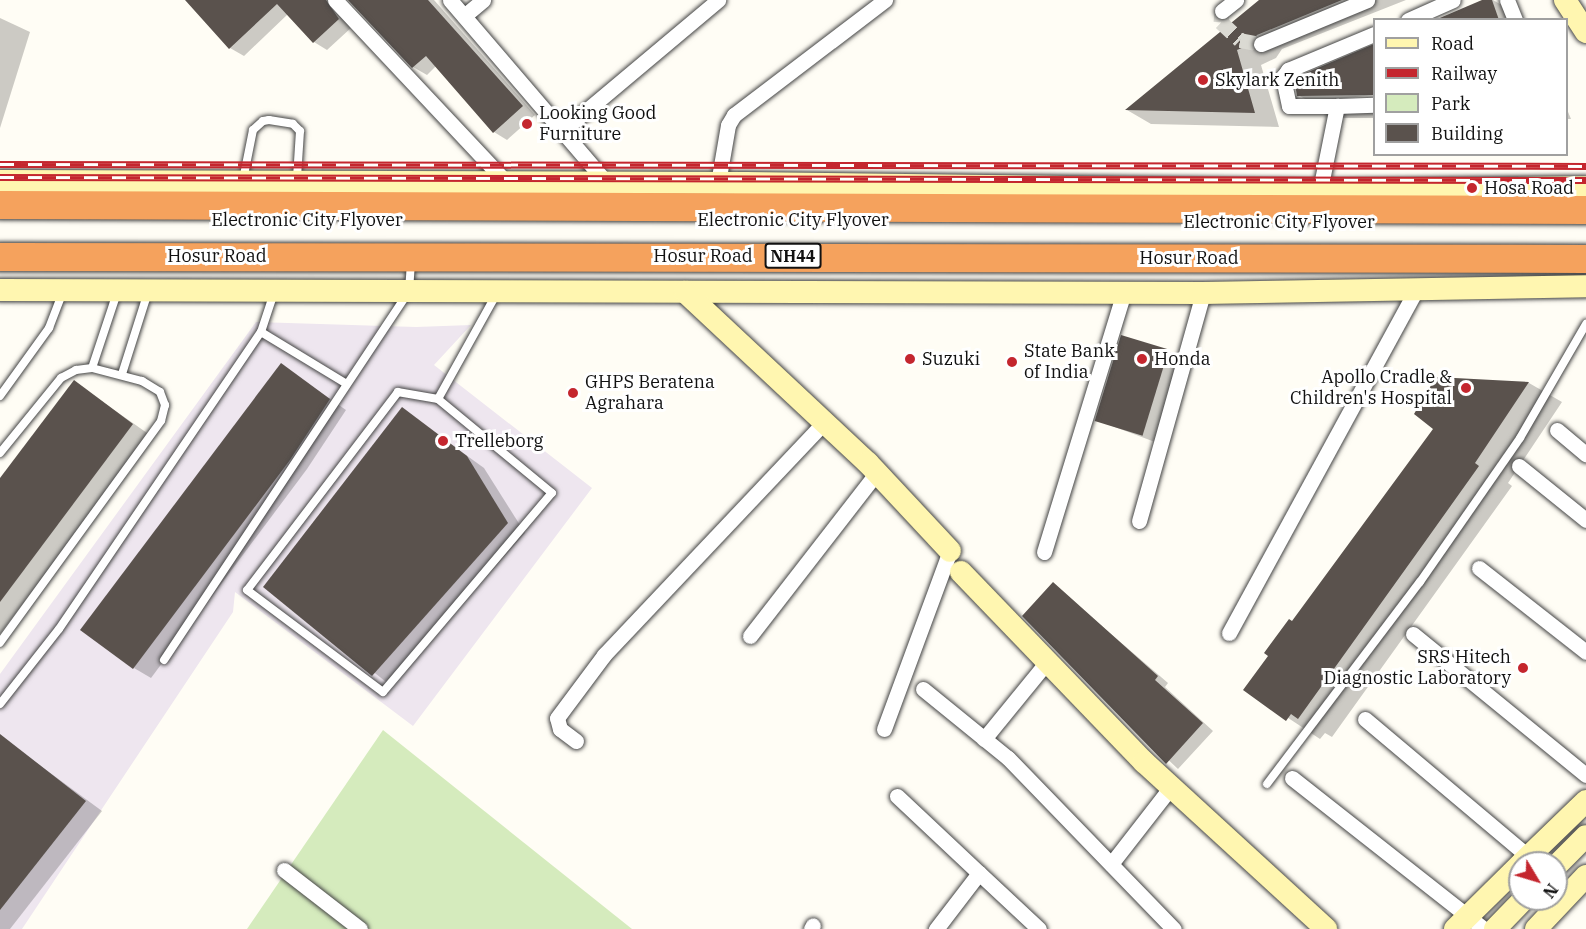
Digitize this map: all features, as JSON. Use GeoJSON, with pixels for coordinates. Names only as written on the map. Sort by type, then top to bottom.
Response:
{"type":"FeatureCollection","features":[{"type":"Feature","properties":{"kind":"highway"},"geometry":{"type":"LineString","coordinates":[[0,205],[1586,210]]}},
{"type":"Feature","properties":{"kind":"highway","name":"Electronic City Flyover"},"geometry":{"type":"LineString","coordinates":[[0,220],[1586,224]]}},
{"type":"Feature","properties":{"kind":"highway","name":"Electronic City Flyover"},"geometry":{"type":"LineString","coordinates":[[0,243],[1586,246]]}},
{"type":"Feature","properties":{"kind":"highway","name":"Hosur Road"},"geometry":{"type":"LineString","coordinates":[[0,257],[1586,259]]}},
{"type":"Feature","properties":{"kind":"street"},"geometry":{"type":"LineString","coordinates":[[335,0],[506,182]]}},
{"type":"Feature","properties":{"kind":"street"},"geometry":{"type":"LineString","coordinates":[[450,0],[608,182],[622,206]]}},
{"type":"Feature","properties":{"kind":"street"},"geometry":{"type":"LineString","coordinates":[[464,16],[483,0]]}},
{"type":"Feature","properties":{"kind":"street"},"geometry":{"type":"LineString","coordinates":[[562,131],[718,0]]}},
{"type":"Feature","properties":{"kind":"street"},"geometry":{"type":"LineString","coordinates":[[718,183],[728,125],[734,115],[885,0]]}},
{"type":"Feature","properties":{"kind":"street"},"geometry":{"type":"LineString","coordinates":[[1222,11],[1236,0]]}},
{"type":"Feature","properties":{"kind":"street"},"geometry":{"type":"LineString","coordinates":[[1261,44],[1367,0]]}},
{"type":"Feature","properties":{"kind":"street"},"geometry":{"type":"LineString","coordinates":[[1413,18],[1454,0]]}},
{"type":"Feature","properties":{"kind":"street"},"geometry":{"type":"LineString","coordinates":[[1507,0],[1514,18]]}},
{"type":"Feature","properties":{"kind":"street"},"geometry":{"type":"LineString","coordinates":[[1565,0],[1586,33]]}},
{"type":"Feature","properties":{"kind":"street"},"geometry":{"type":"LineString","coordinates":[[1373,34],[1288,70],[1283,76],[1289,106],[1373,105]]}},
{"type":"Feature","properties":{"kind":"street"},"geometry":{"type":"LineString","coordinates":[[1320,190],[1337,106]]}},
{"type":"Feature","properties":{"kind":"street"},"geometry":{"type":"LineString","coordinates":[[0,181],[608,182],[1320,190],[1586,187]]}},
{"type":"Feature","properties":{"kind":"street","name":"Hosur Road"},"geometry":{"type":"LineString","coordinates":[[0,290],[1203,293],[1586,286]]}},
{"type":"Feature","properties":{"kind":"street"},"geometry":{"type":"LineString","coordinates":[[1229,633],[1417,288]]}},
{"type":"Feature","properties":{"kind":"street"},"geometry":{"type":"LineString","coordinates":[[685,292],[825,421],[877,472],[950,551],[884,729]]}},
{"type":"Feature","properties":{"kind":"street"},"geometry":{"type":"LineString","coordinates":[[1044,552],[1124,292]]}},
{"type":"Feature","properties":{"kind":"street"},"geometry":{"type":"LineString","coordinates":[[1139,521],[1203,293]]}},
{"type":"Feature","properties":{"kind":"street"},"geometry":{"type":"LineString","coordinates":[[576,741],[560,729],[557,718],[603,655],[825,421]]}},
{"type":"Feature","properties":{"kind":"street"},"geometry":{"type":"LineString","coordinates":[[1557,430],[1586,454]]}},
{"type":"Feature","properties":{"kind":"street"},"geometry":{"type":"LineString","coordinates":[[1519,466],[1586,520]]}},
{"type":"Feature","properties":{"kind":"street"},"geometry":{"type":"LineString","coordinates":[[750,636],[877,472]]}},
{"type":"Feature","properties":{"kind":"street"},"geometry":{"type":"LineString","coordinates":[[1479,568],[1586,652]]}},
{"type":"Feature","properties":{"kind":"street"},"geometry":{"type":"LineString","coordinates":[[961,572],[1046,663],[1171,787],[1326,929]]}},
{"type":"Feature","properties":{"kind":"street"},"geometry":{"type":"LineString","coordinates":[[1413,634],[1586,775]]}},
{"type":"Feature","properties":{"kind":"street"},"geometry":{"type":"LineString","coordinates":[[984,739],[1046,663]]}},
{"type":"Feature","properties":{"kind":"street"},"geometry":{"type":"LineString","coordinates":[[923,689],[984,739],[1174,929]]}},
{"type":"Feature","properties":{"kind":"street"},"geometry":{"type":"LineString","coordinates":[[1365,719],[1515,851]]}},
{"type":"Feature","properties":{"kind":"street"},"geometry":{"type":"LineString","coordinates":[[1292,778],[1469,925],[1508,883]]}},
{"type":"Feature","properties":{"kind":"street"},"geometry":{"type":"LineString","coordinates":[[1111,864],[1171,787]]}},
{"type":"Feature","properties":{"kind":"street"},"geometry":{"type":"LineString","coordinates":[[897,796],[1039,929]]}},
{"type":"Feature","properties":{"kind":"street"},"geometry":{"type":"LineString","coordinates":[[1538,851],[1586,801]]}},
{"type":"Feature","properties":{"kind":"street"},"geometry":{"type":"LineString","coordinates":[[1568,854],[1586,836]]}},
{"type":"Feature","properties":{"kind":"street"},"geometry":{"type":"LineString","coordinates":[[284,870],[360,929]]}},
{"type":"Feature","properties":{"kind":"street"},"geometry":{"type":"LineString","coordinates":[[936,929],[979,873]]}},
{"type":"Feature","properties":{"kind":"street"},"geometry":{"type":"LineString","coordinates":[[1536,929],[1586,876]]}},
{"type":"Feature","properties":{"kind":"street"},"geometry":{"type":"LineString","coordinates":[[1495,929],[1512,911]]}},
{"type":"Feature","properties":{"kind":"lane"},"geometry":{"type":"LineString","coordinates":[[243,182],[254,130],[263,120],[293,124],[300,131],[296,182]]}},
{"type":"Feature","properties":{"kind":"lane"},"geometry":{"type":"LineString","coordinates":[[164,660],[409,291],[411,256]]}},
{"type":"Feature","properties":{"kind":"lane"},"geometry":{"type":"LineString","coordinates":[[0,396],[49,328],[64,290]]}},
{"type":"Feature","properties":{"kind":"lane"},"geometry":{"type":"LineString","coordinates":[[92,368],[118,290]]}},
{"type":"Feature","properties":{"kind":"lane"},"geometry":{"type":"LineString","coordinates":[[122,374],[148,290]]}},
{"type":"Feature","properties":{"kind":"lane"},"geometry":{"type":"LineString","coordinates":[[0,704],[59,628],[261,332],[275,291]]}},
{"type":"Feature","properties":{"kind":"lane"},"geometry":{"type":"LineString","coordinates":[[438,399],[498,291]]}},
{"type":"Feature","properties":{"kind":"lane"},"geometry":{"type":"LineString","coordinates":[[1267,784],[1420,582],[1514,447],[1586,324]]}},
{"type":"Feature","properties":{"kind":"lane"},"geometry":{"type":"LineString","coordinates":[[261,332],[347,384]]}},
{"type":"Feature","properties":{"kind":"lane"},"geometry":{"type":"LineString","coordinates":[[0,453],[62,378],[76,370],[92,368],[122,374],[160,392],[165,405],[161,421],[0,643]]}},
{"type":"Feature","properties":{"kind":"lane"},"geometry":{"type":"LineString","coordinates":[[398,392],[438,399],[552,493],[383,692],[247,590],[398,392]]}},
{"type":"Feature","properties":{"kind":"shaded area"},"geometry":{"type":"Polygon","coordinates":[[[256,322],[416,327],[471,325],[434,365],[592,488],[413,726],[235,592],[233,612],[22,929],[0,929],[0,674],[256,322]]]}},
{"type":"Feature","properties":{"kind":"green space"},"geometry":{"type":"Polygon","coordinates":[[[383,730],[632,929],[247,929],[383,730]]]}},
{"type":"Feature","properties":{"kind":"building"},"geometry":{"type":"Polygon","coordinates":[[[185,0],[326,0],[339,19],[313,43],[277,4],[229,49],[185,0]]]}},
{"type":"Feature","properties":{"kind":"building"},"geometry":{"type":"Polygon","coordinates":[[[348,0],[428,0],[523,106],[493,133],[426,56],[412,68],[348,0]]]}},
{"type":"Feature","properties":{"kind":"building","name":"Skylark Zenith"},"geometry":{"type":"Polygon","coordinates":[[[1259,0],[1342,0],[1257,35],[1251,44],[1237,50],[1255,113],[1125,110],[1259,0]]]}},
{"type":"Feature","properties":{"kind":"building"},"geometry":{"type":"Polygon","coordinates":[[[1482,0],[1492,0],[1498,18],[1440,18],[1482,0]]]}},
{"type":"Feature","properties":{"kind":"building"},"geometry":{"type":"Polygon","coordinates":[[[1373,44],[1373,95],[1297,96],[1294,78],[1373,44]]]}},
{"type":"Feature","properties":{"kind":"building"},"geometry":{"type":"Polygon","coordinates":[[[1121,335],[1169,350],[1143,436],[1095,421],[1121,335]]]}},
{"type":"Feature","properties":{"kind":"building"},"geometry":{"type":"Polygon","coordinates":[[[281,363],[330,399],[290,460],[133,669],[80,630],[281,363]]]}},
{"type":"Feature","properties":{"kind":"building"},"geometry":{"type":"Polygon","coordinates":[[[1436,377],[1529,382],[1475,463],[1479,466],[1298,719],[1291,714],[1286,721],[1243,690],[1268,656],[1264,653],[1289,619],[1292,621],[1433,429],[1414,414],[1436,377]]]}},
{"type":"Feature","properties":{"kind":"building"},"geometry":{"type":"Polygon","coordinates":[[[74,380],[133,424],[0,602],[0,478],[74,380]]]}},
{"type":"Feature","properties":{"kind":"building"},"geometry":{"type":"Polygon","coordinates":[[[402,407],[467,456],[508,523],[372,676],[263,587],[402,407]]]}},
{"type":"Feature","properties":{"kind":"building"},"geometry":{"type":"Polygon","coordinates":[[[1053,582],[1158,676],[1155,680],[1203,723],[1166,764],[1022,616],[1053,582]]]}},
{"type":"Feature","properties":{"kind":"building"},"geometry":{"type":"Polygon","coordinates":[[[0,734],[86,801],[0,910],[0,734]]]}},
{"type":"Feature","properties":{"kind":"tunnel"},"geometry":{"type":"LineString","coordinates":[[1222,11],[1221,22],[1240,40],[1261,44]]}},
{"type":"Feature","properties":{"kind":"railway"},"geometry":{"type":"LineString","coordinates":[[0,164],[1586,166]]}},
{"type":"Feature","properties":{"kind":"railway"},"geometry":{"type":"LineString","coordinates":[[0,177],[1586,180]]}},
{"type":"Feature","properties":{"kind":"place","name":"Skylark Zenith"},"geometry":{"type":"Point","coordinates":[1203,80]}},
{"type":"Feature","properties":{"kind":"place","name":"Looking Good Furniture"},"geometry":{"type":"Point","coordinates":[527,124]}},
{"type":"Feature","properties":{"kind":"place","name":"Hosa Road"},"geometry":{"type":"Point","coordinates":[1472,188]}},
{"type":"Feature","properties":{"kind":"place","name":"Suzuki"},"geometry":{"type":"Point","coordinates":[910,359]}},
{"type":"Feature","properties":{"kind":"place","name":"Honda"},"geometry":{"type":"Point","coordinates":[1142,359]}},
{"type":"Feature","properties":{"kind":"place","name":"State Bank of India"},"geometry":{"type":"Point","coordinates":[1012,362]}},
{"type":"Feature","properties":{"kind":"place","name":"Apollo Cradle & Children's Hospital"},"geometry":{"type":"Point","coordinates":[1466,388]}},
{"type":"Feature","properties":{"kind":"place","name":"GHPS Beratena Agrahara"},"geometry":{"type":"Point","coordinates":[573,393]}},
{"type":"Feature","properties":{"kind":"place","name":"Trelleborg"},"geometry":{"type":"Point","coordinates":[443,441]}},
{"type":"Feature","properties":{"kind":"place","name":"SRS Hitech Diagnostic Laboratory"},"geometry":{"type":"Point","coordinates":[1523,668]}}]}
